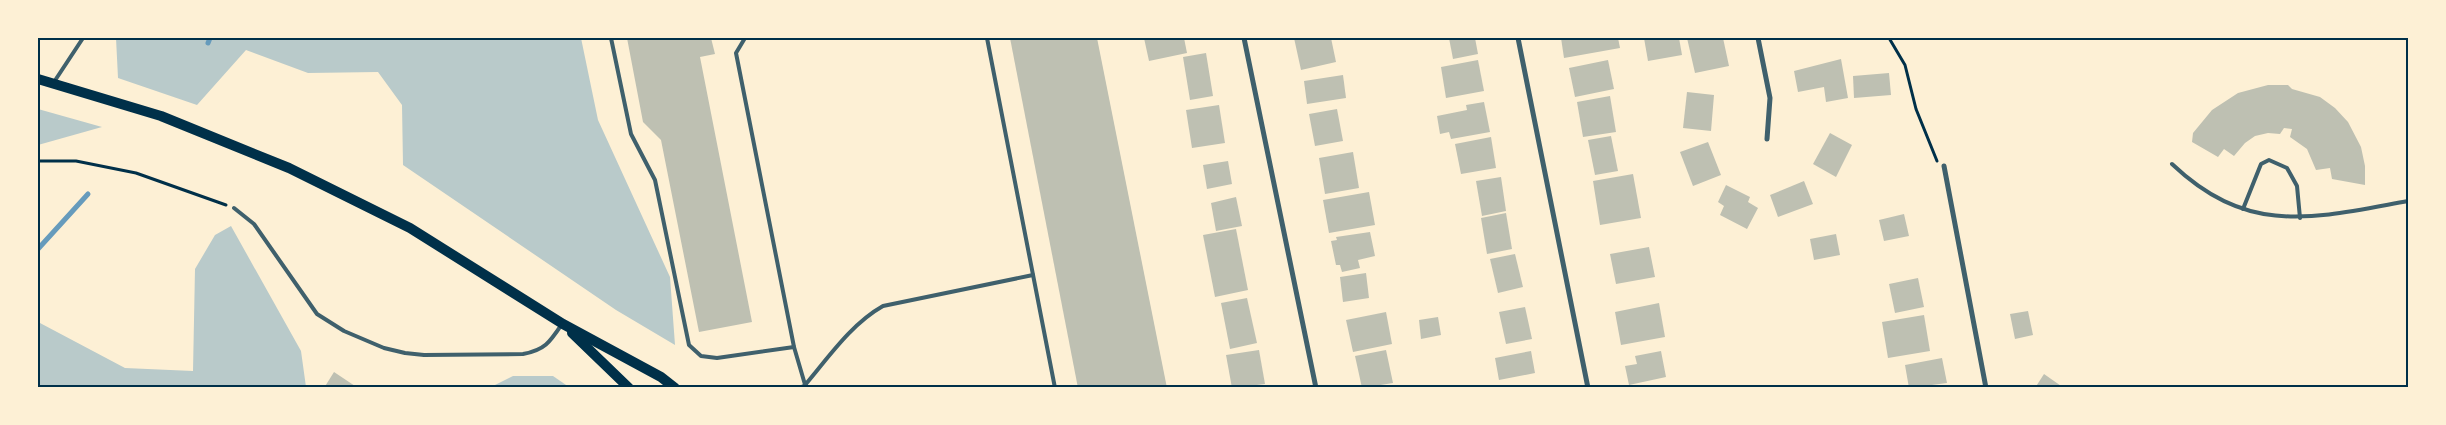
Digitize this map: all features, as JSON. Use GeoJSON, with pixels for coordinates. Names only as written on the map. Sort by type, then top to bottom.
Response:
{"type":"FeatureCollection","features":[{"type":"Feature","properties":{"kind":"main road"},"geometry":{"type":"LineString","coordinates":[[38,79],[162,116],[289,168],[410,228],[562,324],[661,378],[675,388]]}},
{"type":"Feature","properties":{"kind":"main road"},"geometry":{"type":"LineString","coordinates":[[562,324],[630,388]]}},
{"type":"Feature","properties":{"kind":"street"},"geometry":{"type":"LineString","coordinates":[[1244,38],[1316,388]]}},
{"type":"Feature","properties":{"kind":"street"},"geometry":{"type":"LineString","coordinates":[[1518,38],[1588,388]]}},
{"type":"Feature","properties":{"kind":"street"},"geometry":{"type":"LineString","coordinates":[[1758,38],[1770,98],[1767,139]]}},
{"type":"Feature","properties":{"kind":"street"},"geometry":{"type":"LineString","coordinates":[[1944,166],[1986,388]]}},
{"type":"Feature","properties":{"kind":"lane"},"geometry":{"type":"LineString","coordinates":[[53,84],[83,38]]}},
{"type":"Feature","properties":{"kind":"lane"},"geometry":{"type":"LineString","coordinates":[[611,38],[631,134],[655,180],[689,345],[701,356],[717,358],[794,347]]}},
{"type":"Feature","properties":{"kind":"lane"},"geometry":{"type":"LineString","coordinates":[[745,38],[736,53],[794,347],[805,386]]}},
{"type":"Feature","properties":{"kind":"lane"},"geometry":{"type":"LineString","coordinates":[[987,38],[1055,388]]}},
{"type":"Feature","properties":{"kind":"lane"},"geometry":{"type":"LineString","coordinates":[[2243,209],[2260,164],[2269,160],[2287,168],[2297,186],[2300,218]]}},
{"type":"Feature","properties":{"kind":"lane"},"geometry":{"type":"LineString","coordinates":[[2172,164],[2200,188],[2243,209],[2268,216],[2300,218],[2324,216],[2408,201]]}},
{"type":"Feature","properties":{"kind":"lane"},"geometry":{"type":"LineString","coordinates":[[234,208],[254,224],[317,314],[344,331],[384,348],[424,355],[522,354],[538,351],[550,342],[562,324]]}},
{"type":"Feature","properties":{"kind":"lane"},"geometry":{"type":"LineString","coordinates":[[799,388],[805,386],[855,328],[883,306],[1033,275]]}},
{"type":"Feature","properties":{"kind":"path"},"geometry":{"type":"LineString","coordinates":[[1889,38],[1904,65],[1916,109],[1938,164],[1944,166]]}},
{"type":"Feature","properties":{"kind":"path"},"geometry":{"type":"LineString","coordinates":[[38,161],[76,161],[136,173],[234,208]]}},
{"type":"Feature","properties":{"kind":"shaded area"},"geometry":{"type":"Polygon","coordinates":[[[116,38],[581,38],[598,120],[670,277],[675,345],[616,310],[403,165],[402,105],[378,72],[308,73],[246,50],[197,105],[118,78],[116,38]]]}},
{"type":"Feature","properties":{"kind":"shaded area"},"geometry":{"type":"Polygon","coordinates":[[[38,109],[102,127],[38,145],[38,109]]]}},
{"type":"Feature","properties":{"kind":"shaded area"},"geometry":{"type":"Polygon","coordinates":[[[231,226],[301,351],[306,387],[38,387],[38,231],[40,323],[125,368],[193,371],[195,269],[215,235],[231,226]]]}},
{"type":"Feature","properties":{"kind":"shaded area"},"geometry":{"type":"Polygon","coordinates":[[[513,376],[553,376],[569,387],[491,387],[513,376]]]}},
{"type":"Feature","properties":{"kind":"building"},"geometry":{"type":"Polygon","coordinates":[[[627,38],[711,38],[715,54],[700,57],[752,322],[699,332],[661,140],[643,122],[627,38]]]}},
{"type":"Feature","properties":{"kind":"building"},"geometry":{"type":"Polygon","coordinates":[[[1010,38],[1097,38],[1167,388],[1078,388],[1010,38]]]}},
{"type":"Feature","properties":{"kind":"building"},"geometry":{"type":"Polygon","coordinates":[[[1144,38],[1184,38],[1187,53],[1149,61],[1144,38]]]}},
{"type":"Feature","properties":{"kind":"building"},"geometry":{"type":"Polygon","coordinates":[[[1294,38],[1331,38],[1336,62],[1301,70],[1294,38]]]}},
{"type":"Feature","properties":{"kind":"building"},"geometry":{"type":"Polygon","coordinates":[[[1449,38],[1475,38],[1478,54],[1453,59],[1449,38]]]}},
{"type":"Feature","properties":{"kind":"building"},"geometry":{"type":"Polygon","coordinates":[[[1561,38],[1618,38],[1620,48],[1564,58],[1561,38]]]}},
{"type":"Feature","properties":{"kind":"building"},"geometry":{"type":"Polygon","coordinates":[[[1644,38],[1679,38],[1682,55],[1648,61],[1644,38]]]}},
{"type":"Feature","properties":{"kind":"building"},"geometry":{"type":"Polygon","coordinates":[[[1687,38],[1723,38],[1729,66],[1695,73],[1687,38]]]}},
{"type":"Feature","properties":{"kind":"building"},"geometry":{"type":"Polygon","coordinates":[[[1206,53],[1213,96],[1190,100],[1183,57],[1206,53]]]}},
{"type":"Feature","properties":{"kind":"building"},"geometry":{"type":"Polygon","coordinates":[[[1841,59],[1848,98],[1826,102],[1824,87],[1798,92],[1794,71],[1841,59]]]}},
{"type":"Feature","properties":{"kind":"building"},"geometry":{"type":"Polygon","coordinates":[[[1478,60],[1484,91],[1446,98],[1441,67],[1478,60]]]}},
{"type":"Feature","properties":{"kind":"building"},"geometry":{"type":"Polygon","coordinates":[[[1608,60],[1614,89],[1575,97],[1569,68],[1608,60]]]}},
{"type":"Feature","properties":{"kind":"building"},"geometry":{"type":"Polygon","coordinates":[[[1889,73],[1891,95],[1854,98],[1853,76],[1889,73]]]}},
{"type":"Feature","properties":{"kind":"building"},"geometry":{"type":"Polygon","coordinates":[[[1343,75],[1346,98],[1307,104],[1304,81],[1343,75]]]}},
{"type":"Feature","properties":{"kind":"building"},"geometry":{"type":"Polygon","coordinates":[[[2268,85],[2288,85],[2292,89],[2320,97],[2335,108],[2348,122],[2361,147],[2365,166],[2365,185],[2332,179],[2330,168],[2316,170],[2307,149],[2290,137],[2292,129],[2284,128],[2280,134],[2268,133],[2255,136],[2245,143],[2234,156],[2224,149],[2218,157],[2192,142],[2193,133],[2212,110],[2238,93],[2268,85]]]}},
{"type":"Feature","properties":{"kind":"building"},"geometry":{"type":"Polygon","coordinates":[[[1687,92],[1714,95],[1711,131],[1683,128],[1687,92]]]}},
{"type":"Feature","properties":{"kind":"building"},"geometry":{"type":"Polygon","coordinates":[[[1610,96],[1616,132],[1583,137],[1577,102],[1610,96]]]}},
{"type":"Feature","properties":{"kind":"building"},"geometry":{"type":"Polygon","coordinates":[[[1484,102],[1490,132],[1451,139],[1449,132],[1440,134],[1437,116],[1467,110],[1466,105],[1484,102]]]}},
{"type":"Feature","properties":{"kind":"building"},"geometry":{"type":"Polygon","coordinates":[[[1219,105],[1225,143],[1192,148],[1186,110],[1219,105]]]}},
{"type":"Feature","properties":{"kind":"building"},"geometry":{"type":"Polygon","coordinates":[[[1337,109],[1343,141],[1315,146],[1309,114],[1337,109]]]}},
{"type":"Feature","properties":{"kind":"building"},"geometry":{"type":"Polygon","coordinates":[[[1830,133],[1852,145],[1836,177],[1813,164],[1830,133]]]}},
{"type":"Feature","properties":{"kind":"building"},"geometry":{"type":"Polygon","coordinates":[[[1611,136],[1618,171],[1595,175],[1588,140],[1611,136]]]}},
{"type":"Feature","properties":{"kind":"building"},"geometry":{"type":"Polygon","coordinates":[[[1491,137],[1496,168],[1461,174],[1455,144],[1491,137]]]}},
{"type":"Feature","properties":{"kind":"building"},"geometry":{"type":"Polygon","coordinates":[[[1708,142],[1721,175],[1693,186],[1680,152],[1708,142]]]}},
{"type":"Feature","properties":{"kind":"building"},"geometry":{"type":"Polygon","coordinates":[[[1353,152],[1359,188],[1325,194],[1319,158],[1353,152]]]}},
{"type":"Feature","properties":{"kind":"building"},"geometry":{"type":"Polygon","coordinates":[[[1228,161],[1232,184],[1207,189],[1203,165],[1228,161]]]}},
{"type":"Feature","properties":{"kind":"building"},"geometry":{"type":"Polygon","coordinates":[[[1633,174],[1641,218],[1600,225],[1593,181],[1633,174]]]}},
{"type":"Feature","properties":{"kind":"building"},"geometry":{"type":"Polygon","coordinates":[[[1501,177],[1506,211],[1482,216],[1476,181],[1501,177]]]}},
{"type":"Feature","properties":{"kind":"building"},"geometry":{"type":"Polygon","coordinates":[[[1804,181],[1813,204],[1778,217],[1770,195],[1804,181]]]}},
{"type":"Feature","properties":{"kind":"building"},"geometry":{"type":"Polygon","coordinates":[[[1726,185],[1750,197],[1748,202],[1758,208],[1747,229],[1720,215],[1724,206],[1718,202],[1726,185]]]}},
{"type":"Feature","properties":{"kind":"building"},"geometry":{"type":"Polygon","coordinates":[[[1369,192],[1375,225],[1329,233],[1323,200],[1369,192]]]}},
{"type":"Feature","properties":{"kind":"building"},"geometry":{"type":"Polygon","coordinates":[[[1236,197],[1242,226],[1216,231],[1211,203],[1236,197]]]}},
{"type":"Feature","properties":{"kind":"building"},"geometry":{"type":"Polygon","coordinates":[[[1506,213],[1512,249],[1487,254],[1481,218],[1506,213]]]}},
{"type":"Feature","properties":{"kind":"building"},"geometry":{"type":"Polygon","coordinates":[[[1904,214],[1909,236],[1884,241],[1879,220],[1904,214]]]}},
{"type":"Feature","properties":{"kind":"building"},"geometry":{"type":"Polygon","coordinates":[[[1236,229],[1248,290],[1215,297],[1203,235],[1236,229]]]}},
{"type":"Feature","properties":{"kind":"building"},"geometry":{"type":"Polygon","coordinates":[[[1370,232],[1375,256],[1358,260],[1360,268],[1342,272],[1340,265],[1336,265],[1331,241],[1337,240],[1336,237],[1370,232]]]}},
{"type":"Feature","properties":{"kind":"building"},"geometry":{"type":"Polygon","coordinates":[[[1836,234],[1840,255],[1814,260],[1810,239],[1836,234]]]}},
{"type":"Feature","properties":{"kind":"building"},"geometry":{"type":"Polygon","coordinates":[[[1649,247],[1655,277],[1616,284],[1610,254],[1649,247]]]}},
{"type":"Feature","properties":{"kind":"building"},"geometry":{"type":"Polygon","coordinates":[[[1515,254],[1523,287],[1498,293],[1490,259],[1515,254]]]}},
{"type":"Feature","properties":{"kind":"building"},"geometry":{"type":"Polygon","coordinates":[[[1366,273],[1369,298],[1343,302],[1340,277],[1366,273]]]}},
{"type":"Feature","properties":{"kind":"building"},"geometry":{"type":"Polygon","coordinates":[[[1918,278],[1924,307],[1895,313],[1889,284],[1918,278]]]}},
{"type":"Feature","properties":{"kind":"building"},"geometry":{"type":"Polygon","coordinates":[[[1247,298],[1257,343],[1230,349],[1221,303],[1247,298]]]}},
{"type":"Feature","properties":{"kind":"building"},"geometry":{"type":"Polygon","coordinates":[[[1659,303],[1665,337],[1621,345],[1615,312],[1659,303]]]}},
{"type":"Feature","properties":{"kind":"building"},"geometry":{"type":"Polygon","coordinates":[[[1525,307],[1532,339],[1506,344],[1499,312],[1525,307]]]}},
{"type":"Feature","properties":{"kind":"building"},"geometry":{"type":"Polygon","coordinates":[[[2028,311],[2033,335],[2015,339],[2010,314],[2028,311]]]}},
{"type":"Feature","properties":{"kind":"building"},"geometry":{"type":"Polygon","coordinates":[[[1386,312],[1392,344],[1353,352],[1346,320],[1386,312]]]}},
{"type":"Feature","properties":{"kind":"building"},"geometry":{"type":"Polygon","coordinates":[[[1924,315],[1930,351],[1888,358],[1882,322],[1924,315]]]}},
{"type":"Feature","properties":{"kind":"building"},"geometry":{"type":"Polygon","coordinates":[[[1438,317],[1441,335],[1421,339],[1419,320],[1438,317]]]}},
{"type":"Feature","properties":{"kind":"building"},"geometry":{"type":"Polygon","coordinates":[[[1259,350],[1265,384],[1232,388],[1226,355],[1259,350]]]}},
{"type":"Feature","properties":{"kind":"building"},"geometry":{"type":"Polygon","coordinates":[[[1386,350],[1393,383],[1362,388],[1355,356],[1386,350]]]}},
{"type":"Feature","properties":{"kind":"building"},"geometry":{"type":"Polygon","coordinates":[[[1531,351],[1535,373],[1499,380],[1495,358],[1531,351]]]}},
{"type":"Feature","properties":{"kind":"building"},"geometry":{"type":"Polygon","coordinates":[[[1661,351],[1666,377],[1629,385],[1625,366],[1637,364],[1635,356],[1661,351]]]}},
{"type":"Feature","properties":{"kind":"building"},"geometry":{"type":"Polygon","coordinates":[[[1942,358],[1947,383],[1909,388],[1905,365],[1942,358]]]}},
{"type":"Feature","properties":{"kind":"building"},"geometry":{"type":"Polygon","coordinates":[[[334,372],[358,388],[324,388],[334,372]]]}},
{"type":"Feature","properties":{"kind":"building"},"geometry":{"type":"Polygon","coordinates":[[[2044,374],[2064,388],[2035,388],[2044,374]]]}},
{"type":"Feature","properties":{"kind":"waterway"},"geometry":{"type":"LineString","coordinates":[[208,43],[210,38]]}},
{"type":"Feature","properties":{"kind":"waterway"},"geometry":{"type":"LineString","coordinates":[[38,249],[88,194]]}}]}
